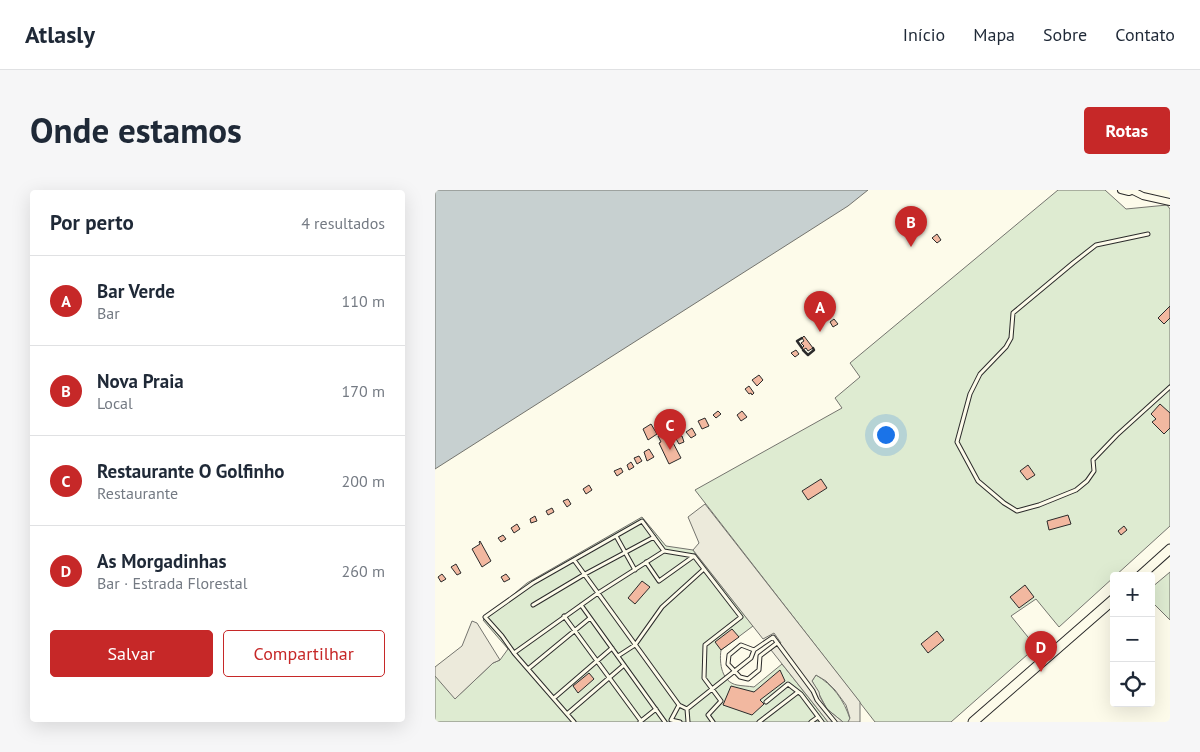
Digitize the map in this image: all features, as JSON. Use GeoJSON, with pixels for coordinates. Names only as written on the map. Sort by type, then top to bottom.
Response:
{"type":"FeatureCollection","features":[{"type":"Feature","properties":{"kind":"main road"},"geometry":{"type":"LineString","coordinates":[[1144,572],[1170,549]]}},
{"type":"Feature","properties":{"kind":"main road"},"geometry":{"type":"LineString","coordinates":[[973,722],[1110,602]]}},
{"type":"Feature","properties":{"kind":"street"},"geometry":{"type":"LineString","coordinates":[[1121,190],[1129,192],[1133,190],[1143,196],[1170,202]]}},
{"type":"Feature","properties":{"kind":"lane"},"geometry":{"type":"LineString","coordinates":[[1148,234],[1096,245],[1013,313],[1011,338],[1006,348],[980,374],[970,394],[957,442],[978,481],[1004,503],[1017,511],[1076,490],[1087,481],[1094,471],[1093,460],[1117,435],[1170,387]]}},
{"type":"Feature","properties":{"kind":"lane"},"geometry":{"type":"LineString","coordinates":[[574,722],[485,617],[533,583],[642,521],[664,551]]}},
{"type":"Feature","properties":{"kind":"lane"},"geometry":{"type":"LineString","coordinates":[[616,536],[635,570]]}},
{"type":"Feature","properties":{"kind":"lane"},"geometry":{"type":"LineString","coordinates":[[533,605],[585,574],[654,537]]}},
{"type":"Feature","properties":{"kind":"lane"},"geometry":{"type":"LineString","coordinates":[[514,653],[564,616],[664,551],[694,556],[741,617],[705,645],[704,678],[721,701],[708,715],[713,722]]}},
{"type":"Feature","properties":{"kind":"lane"},"geometry":{"type":"LineString","coordinates":[[647,562],[659,581],[694,556]]}},
{"type":"Feature","properties":{"kind":"lane"},"geometry":{"type":"LineString","coordinates":[[574,560],[679,705],[687,710]]}},
{"type":"Feature","properties":{"kind":"lane"},"geometry":{"type":"LineString","coordinates":[[618,656],[635,645],[662,607],[704,569]]}},
{"type":"Feature","properties":{"kind":"lane"},"geometry":{"type":"LineString","coordinates":[[581,605],[656,709],[668,721],[680,722]]}},
{"type":"Feature","properties":{"kind":"lane"},"geometry":{"type":"LineString","coordinates":[[564,616],[641,722],[656,709]]}},
{"type":"Feature","properties":{"kind":"lane"},"geometry":{"type":"LineString","coordinates":[[528,668],[590,618]]}},
{"type":"Feature","properties":{"kind":"lane"},"geometry":{"type":"LineString","coordinates":[[751,658],[755,650],[773,637],[813,691],[817,700],[835,722]]}},
{"type":"Feature","properties":{"kind":"lane"},"geometry":{"type":"LineString","coordinates":[[687,710],[751,658],[760,656],[777,643]]}},
{"type":"Feature","properties":{"kind":"lane"},"geometry":{"type":"LineString","coordinates":[[755,650],[741,645],[729,655],[728,664],[740,677],[748,679],[759,670],[760,656]]}},
{"type":"Feature","properties":{"kind":"lane"},"geometry":{"type":"LineString","coordinates":[[554,698],[612,648]]}},
{"type":"Feature","properties":{"kind":"lane"},"geometry":{"type":"LineString","coordinates":[[567,714],[624,665]]}},
{"type":"Feature","properties":{"kind":"lane"},"geometry":{"type":"LineString","coordinates":[[766,702],[788,684],[798,692],[822,722]]}},
{"type":"Feature","properties":{"kind":"lane"},"geometry":{"type":"LineString","coordinates":[[759,722],[798,692]]}},
{"type":"Feature","properties":{"kind":"lane"},"geometry":{"type":"LineString","coordinates":[[668,721],[679,705]]}},
{"type":"Feature","properties":{"kind":"lane"},"geometry":{"type":"LineString","coordinates":[[687,710],[688,722]]}},
{"type":"Feature","properties":{"kind":"lane"},"geometry":{"type":"LineString","coordinates":[[811,722],[818,717]]}},
{"type":"Feature","properties":{"kind":"green space"},"geometry":{"type":"Polygon","coordinates":[[[1058,190],[1105,190],[1126,209],[1167,205],[1170,209],[1170,526],[1119,572],[1110,572],[1110,581],[1059,627],[1036,599],[1011,616],[1036,647],[951,722],[875,722],[695,490],[842,408],[835,398],[860,377],[850,363],[1058,190]]]}},
{"type":"Feature","properties":{"kind":"green space"},"geometry":{"type":"Polygon","coordinates":[[[642,517],[666,546],[693,550],[753,626],[721,650],[721,666],[728,680],[737,685],[754,687],[782,664],[828,722],[435,722],[435,672],[460,694],[493,663],[500,660],[508,649],[483,620],[527,583],[642,517]]]}},
{"type":"Feature","properties":{"kind":"green space"},"geometry":{"type":"Polygon","coordinates":[[[1170,572],[1170,620],[1155,605],[1155,585],[1170,572]]]}},
{"type":"Feature","properties":{"kind":"green space"},"geometry":{"type":"Polygon","coordinates":[[[816,675],[828,683],[841,699],[850,719],[848,722],[843,722],[827,709],[812,681],[816,675]]]}},
{"type":"Feature","properties":{"kind":"shaded area"},"geometry":{"type":"Polygon","coordinates":[[[435,190],[868,190],[848,206],[435,469],[435,190]]]}},
{"type":"Feature","properties":{"kind":"shaded area"},"geometry":{"type":"Polygon","coordinates":[[[705,504],[860,702],[860,722],[848,722],[850,718],[846,705],[826,681],[816,675],[812,681],[820,697],[827,709],[843,722],[828,722],[771,650],[781,643],[774,633],[763,639],[693,550],[699,543],[688,517],[705,504]]]}},
{"type":"Feature","properties":{"kind":"shaded area"},"geometry":{"type":"Polygon","coordinates":[[[472,621],[477,623],[500,660],[493,663],[455,699],[435,676],[435,667],[462,646],[472,621]]]}},
{"type":"Feature","properties":{"kind":"building"},"geometry":{"type":"Polygon","coordinates":[[[937,234],[941,240],[937,243],[932,238],[937,234]]]}},
{"type":"Feature","properties":{"kind":"building"},"geometry":{"type":"Polygon","coordinates":[[[1170,306],[1170,318],[1164,324],[1158,318],[1170,306]]]}},
{"type":"Feature","properties":{"kind":"building"},"geometry":{"type":"Polygon","coordinates":[[[834,319],[838,324],[833,327],[830,322],[834,319]]]}},
{"type":"Feature","properties":{"kind":"building"},"geometry":{"type":"Polygon","coordinates":[[[804,336],[813,348],[808,351],[806,348],[803,350],[802,348],[804,346],[801,343],[804,341],[802,338],[804,336]]]}},
{"type":"Feature","properties":{"kind":"building"},"geometry":{"type":"Polygon","coordinates":[[[796,350],[799,354],[795,357],[791,353],[796,350]]]}},
{"type":"Feature","properties":{"kind":"building"},"geometry":{"type":"Polygon","coordinates":[[[759,375],[763,380],[757,386],[752,380],[759,375]]]}},
{"type":"Feature","properties":{"kind":"building"},"geometry":{"type":"Polygon","coordinates":[[[749,386],[754,393],[752,395],[745,389],[749,386]]]}},
{"type":"Feature","properties":{"kind":"building"},"geometry":{"type":"Polygon","coordinates":[[[1160,404],[1170,413],[1170,428],[1164,434],[1152,422],[1156,419],[1151,414],[1160,404]]]}},
{"type":"Feature","properties":{"kind":"building"},"geometry":{"type":"Polygon","coordinates":[[[718,411],[721,414],[716,418],[713,415],[718,411]]]}},
{"type":"Feature","properties":{"kind":"building"},"geometry":{"type":"Polygon","coordinates":[[[742,411],[747,417],[741,421],[737,415],[742,411]]]}},
{"type":"Feature","properties":{"kind":"building"},"geometry":{"type":"Polygon","coordinates":[[[705,418],[709,426],[702,429],[698,421],[705,418]]]}},
{"type":"Feature","properties":{"kind":"building"},"geometry":{"type":"Polygon","coordinates":[[[664,419],[668,427],[662,431],[658,422],[664,419]]]}},
{"type":"Feature","properties":{"kind":"building"},"geometry":{"type":"Polygon","coordinates":[[[651,424],[657,434],[648,440],[643,429],[651,424]]]}},
{"type":"Feature","properties":{"kind":"building"},"geometry":{"type":"Polygon","coordinates":[[[692,428],[696,435],[691,438],[686,432],[692,428]]]}},
{"type":"Feature","properties":{"kind":"building"},"geometry":{"type":"Polygon","coordinates":[[[666,432],[681,458],[669,464],[659,443],[661,442],[658,436],[666,432]]]}},
{"type":"Feature","properties":{"kind":"building"},"geometry":{"type":"Polygon","coordinates":[[[680,433],[684,442],[679,444],[674,435],[680,433]]]}},
{"type":"Feature","properties":{"kind":"building"},"geometry":{"type":"Polygon","coordinates":[[[649,449],[654,457],[647,461],[644,452],[649,449]]]}},
{"type":"Feature","properties":{"kind":"building"},"geometry":{"type":"Polygon","coordinates":[[[639,456],[642,461],[637,464],[634,458],[639,456]]]}},
{"type":"Feature","properties":{"kind":"building"},"geometry":{"type":"Polygon","coordinates":[[[631,462],[634,467],[629,470],[627,465],[631,462]]]}},
{"type":"Feature","properties":{"kind":"building"},"geometry":{"type":"Polygon","coordinates":[[[1028,465],[1035,475],[1027,480],[1020,471],[1028,465]]]}},
{"type":"Feature","properties":{"kind":"building"},"geometry":{"type":"Polygon","coordinates":[[[621,468],[623,472],[617,476],[614,471],[621,468]]]}},
{"type":"Feature","properties":{"kind":"building"},"geometry":{"type":"Polygon","coordinates":[[[821,479],[827,488],[808,500],[802,491],[821,479]]]}},
{"type":"Feature","properties":{"kind":"building"},"geometry":{"type":"Polygon","coordinates":[[[589,485],[592,490],[586,494],[583,489],[589,485]]]}},
{"type":"Feature","properties":{"kind":"building"},"geometry":{"type":"Polygon","coordinates":[[[568,499],[571,504],[567,507],[563,501],[568,499]]]}},
{"type":"Feature","properties":{"kind":"building"},"geometry":{"type":"Polygon","coordinates":[[[552,508],[554,512],[548,515],[546,511],[552,508]]]}},
{"type":"Feature","properties":{"kind":"building"},"geometry":{"type":"Polygon","coordinates":[[[1068,515],[1071,524],[1049,530],[1047,521],[1068,515]]]}},
{"type":"Feature","properties":{"kind":"building"},"geometry":{"type":"Polygon","coordinates":[[[535,516],[537,521],[531,523],[530,519],[535,516]]]}},
{"type":"Feature","properties":{"kind":"building"},"geometry":{"type":"Polygon","coordinates":[[[517,524],[520,529],[514,533],[511,528],[517,524]]]}},
{"type":"Feature","properties":{"kind":"building"},"geometry":{"type":"Polygon","coordinates":[[[1124,526],[1127,530],[1121,535],[1118,531],[1124,526]]]}},
{"type":"Feature","properties":{"kind":"building"},"geometry":{"type":"Polygon","coordinates":[[[503,535],[506,539],[501,542],[498,538],[503,535]]]}},
{"type":"Feature","properties":{"kind":"building"},"geometry":{"type":"Polygon","coordinates":[[[480,541],[491,561],[482,567],[472,549],[480,544],[480,541]]]}},
{"type":"Feature","properties":{"kind":"building"},"geometry":{"type":"Polygon","coordinates":[[[456,564],[461,573],[457,575],[451,567],[456,564]]]}},
{"type":"Feature","properties":{"kind":"building"},"geometry":{"type":"Polygon","coordinates":[[[442,574],[446,579],[441,582],[438,577],[442,574]]]}},
{"type":"Feature","properties":{"kind":"building"},"geometry":{"type":"Polygon","coordinates":[[[506,574],[510,579],[504,582],[501,577],[506,574]]]}},
{"type":"Feature","properties":{"kind":"building"},"geometry":{"type":"Polygon","coordinates":[[[642,581],[650,587],[635,604],[628,598],[642,581]]]}},
{"type":"Feature","properties":{"kind":"building"},"geometry":{"type":"Polygon","coordinates":[[[1025,585],[1034,597],[1019,608],[1010,597],[1025,585]]]}},
{"type":"Feature","properties":{"kind":"building"},"geometry":{"type":"Polygon","coordinates":[[[732,629],[739,637],[721,650],[715,642],[732,629]]]}},
{"type":"Feature","properties":{"kind":"building"},"geometry":{"type":"Polygon","coordinates":[[[937,631],[944,640],[928,653],[921,644],[937,631]]]}},
{"type":"Feature","properties":{"kind":"building"},"geometry":{"type":"Polygon","coordinates":[[[780,670],[785,681],[760,700],[764,704],[752,715],[723,705],[731,686],[754,692],[780,670]]]}},
{"type":"Feature","properties":{"kind":"building"},"geometry":{"type":"Polygon","coordinates":[[[589,673],[594,679],[578,693],[573,686],[589,673]]]}},
{"type":"Feature","properties":{"kind":"wall"},"geometry":{"type":"LineString","coordinates":[[802,338],[797,341],[802,348]]}},
{"type":"Feature","properties":{"kind":"wall"},"geometry":{"type":"LineString","coordinates":[[803,350],[808,355],[814,350],[813,348]]}},
{"type":"Feature","properties":{"kind":"place","name":"Nova Praia"},"geometry":{"type":"Point","coordinates":[911,247]}},
{"type":"Feature","properties":{"kind":"place","name":"Bar Verde"},"geometry":{"type":"Point","coordinates":[820,332]}},
{"type":"Feature","properties":{"kind":"place","name":"Restaurante O Golfinho"},"geometry":{"type":"Point","coordinates":[670,450]}},
{"type":"Feature","properties":{"kind":"place","name":"As Morgadinhas"},"geometry":{"type":"Point","coordinates":[1041,672]}}]}
